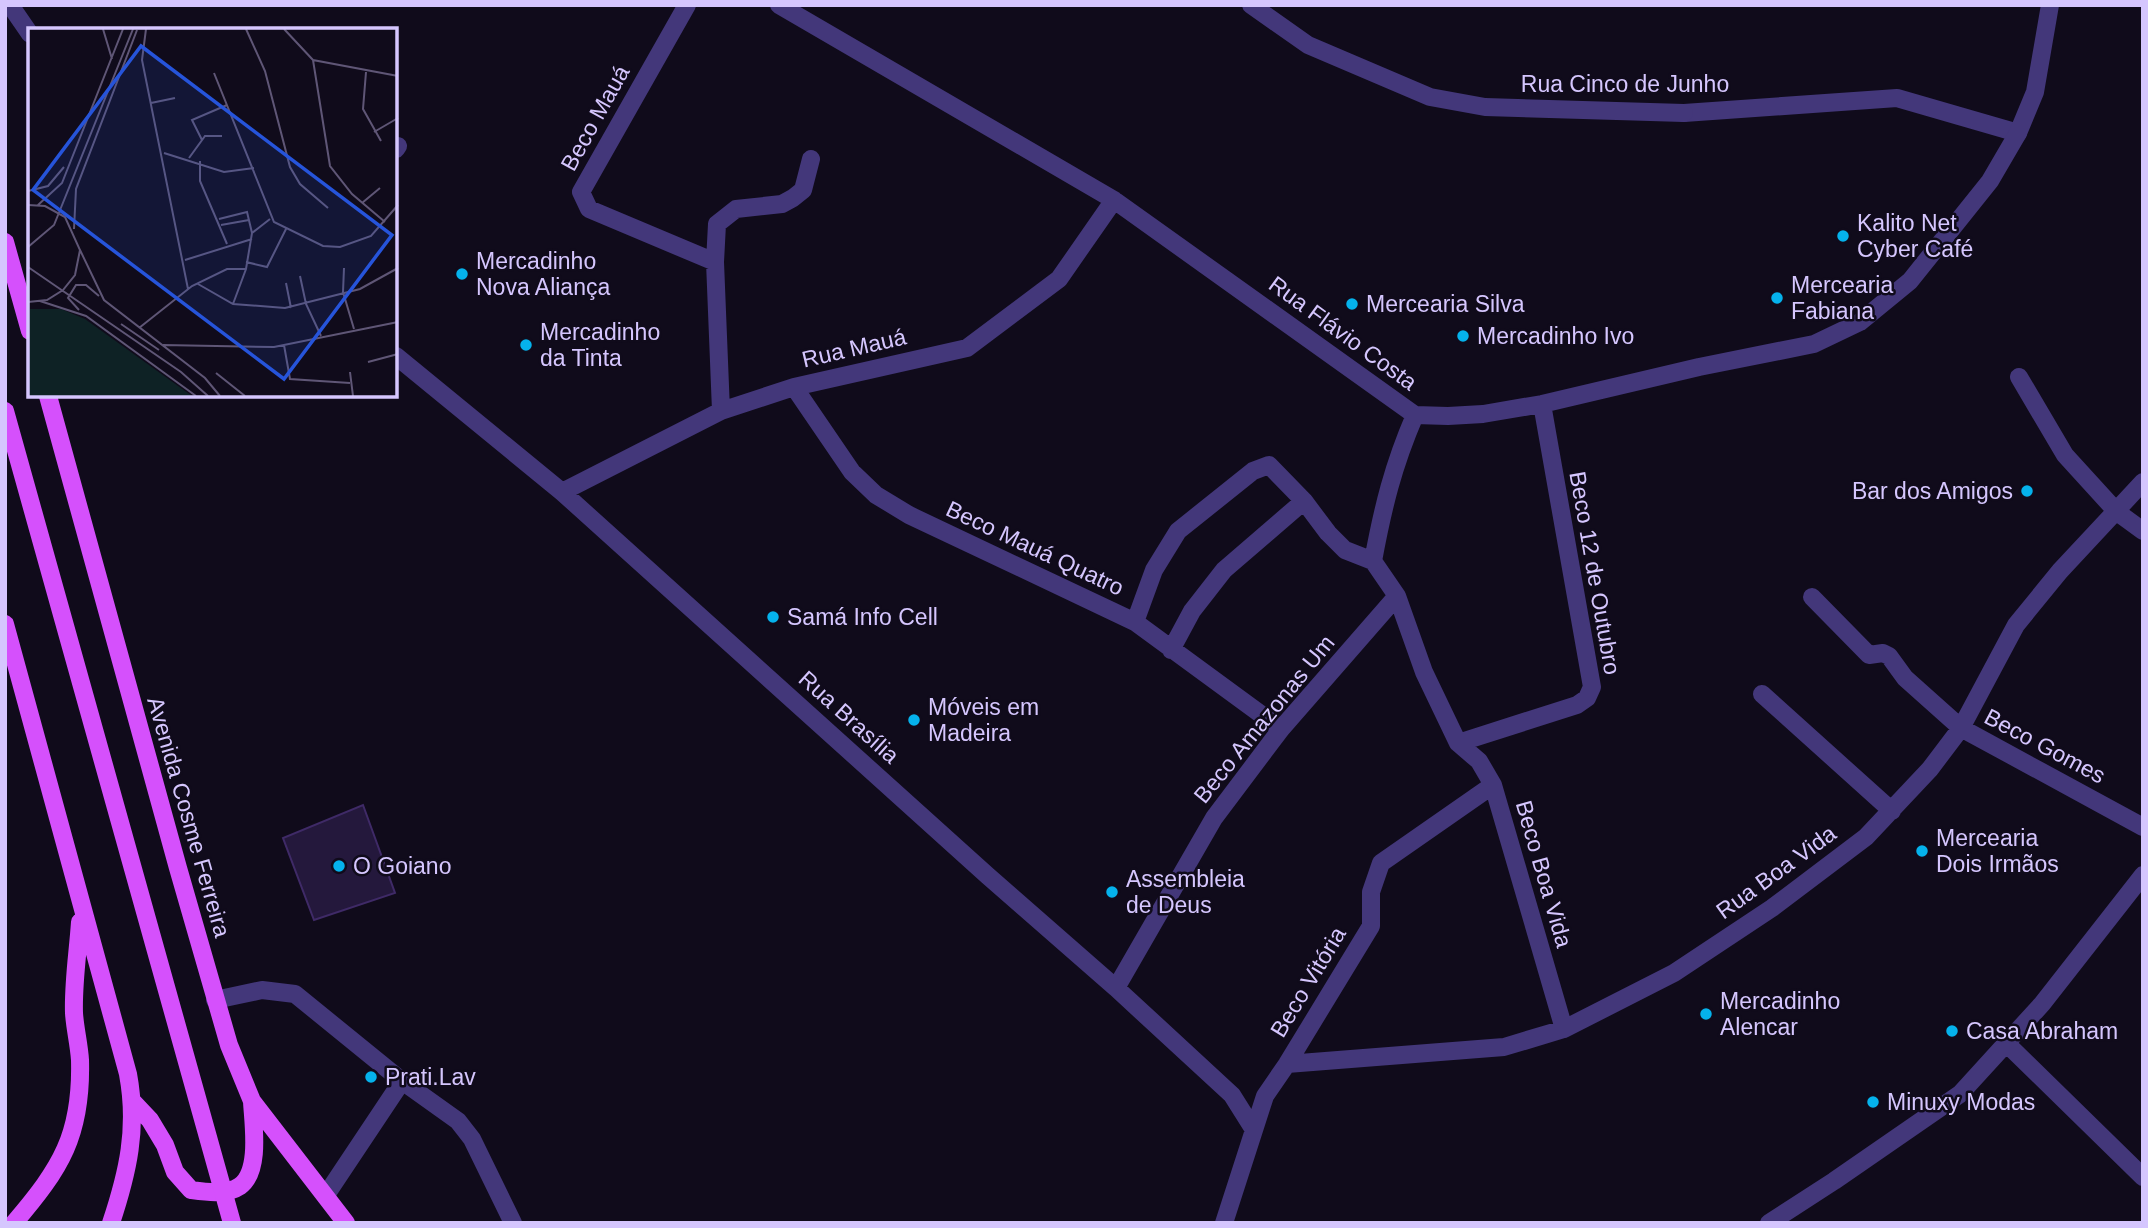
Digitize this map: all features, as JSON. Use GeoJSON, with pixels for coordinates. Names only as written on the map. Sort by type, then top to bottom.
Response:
{"type":"FeatureCollection","features":[{"type":"Feature","properties":{"kind":"main road"},"geometry":{"type":"LineString","coordinates":[[5,242],[28,324]]}},
{"type":"Feature","properties":{"kind":"main road","name":"Avenida Cosme Ferreira"},"geometry":{"type":"LineString","coordinates":[[48,397],[229,1045],[252,1101],[346,1223]]}},
{"type":"Feature","properties":{"kind":"main road"},"geometry":{"type":"LineString","coordinates":[[5,411],[232,1223]]}},
{"type":"Feature","properties":{"kind":"main road"},"geometry":{"type":"LineString","coordinates":[[5,624],[128,1074],[133,1102],[130,1159],[111,1223]]}},
{"type":"Feature","properties":{"kind":"main road"},"geometry":{"type":"LineString","coordinates":[[14,1223],[44,1187],[67,1148],[75,1123],[80,1097],[80,1058],[74,1012],[82,908]]}},
{"type":"Feature","properties":{"kind":"main road"},"geometry":{"type":"LineString","coordinates":[[133,1102],[150,1120],[165,1145],[175,1172],[191,1190],[215,1193],[240,1186],[250,1171],[254,1156],[252,1101]]}},
{"type":"Feature","properties":{"kind":"street"},"geometry":{"type":"LineString","coordinates":[[10,5],[28,31]]}},
{"type":"Feature","properties":{"kind":"street","name":"Beco Mauá"},"geometry":{"type":"LineString","coordinates":[[687,5],[581,192],[589,209],[715,262]]}},
{"type":"Feature","properties":{"kind":"street","name":"Rua Flávio Costa"},"geometry":{"type":"LineString","coordinates":[[779,5],[1114,200],[1415,415],[1448,416],[1483,414],[1542,404],[1699,367],[1814,344],[1860,322],[1910,281],[1990,181],[2018,133],[2035,92],[2050,5]]}},
{"type":"Feature","properties":{"kind":"street","name":"Rua Cinco de Junho"},"geometry":{"type":"LineString","coordinates":[[1251,5],[1308,45],[1430,97],[1486,107],[1684,113],[1897,98],[2018,133]]}},
{"type":"Feature","properties":{"kind":"street"},"geometry":{"type":"LineString","coordinates":[[721,411],[715,262],[717,224],[736,209],[782,204],[793,198],[803,190],[811,159]]}},
{"type":"Feature","properties":{"kind":"street","name":"Rua Mauá"},"geometry":{"type":"LineString","coordinates":[[562,492],[721,411],[794,387],[967,348],[1059,279],[1114,200]]}},
{"type":"Feature","properties":{"kind":"street","name":"Rua Brasília"},"geometry":{"type":"LineString","coordinates":[[397,357],[562,492],[1116,988],[1232,1095],[1254,1130]]}},
{"type":"Feature","properties":{"kind":"street"},"geometry":{"type":"LineString","coordinates":[[2019,377],[2065,455],[2117,512],[2143,531]]}},
{"type":"Feature","properties":{"kind":"street","name":"Beco Mauá Quatro"},"geometry":{"type":"LineString","coordinates":[[794,387],[852,472],[876,495],[909,516],[1135,622],[1281,729]]}},
{"type":"Feature","properties":{"kind":"street","name":"Beco 12 de Outubro"},"geometry":{"type":"LineString","coordinates":[[1458,743],[1577,705],[1587,698],[1592,687],[1542,404]]}},
{"type":"Feature","properties":{"kind":"street"},"geometry":{"type":"LineString","coordinates":[[1135,622],[1154,570],[1178,531],[1253,471],[1269,465],[1345,550],[1373,561],[1386,494],[1415,415]]}},
{"type":"Feature","properties":{"kind":"street","name":"Rua Boa Vida"},"geometry":{"type":"LineString","coordinates":[[1287,1064],[1504,1047],[1564,1029],[1674,973],[1772,908],[1866,837],[1930,769],[1961,728],[2016,625],[2060,571],[2143,482]]}},
{"type":"Feature","properties":{"kind":"street"},"geometry":{"type":"LineString","coordinates":[[1171,650],[1192,611],[1224,570],[1304,501]]}},
{"type":"Feature","properties":{"kind":"street","name":"Beco Boa Vida"},"geometry":{"type":"LineString","coordinates":[[1373,561],[1397,596],[1424,672],[1458,743],[1479,761],[1493,785],[1564,1029]]}},
{"type":"Feature","properties":{"kind":"street","name":"Beco Amazonas Um"},"geometry":{"type":"LineString","coordinates":[[1116,988],[1214,818],[1281,729],[1397,596]]}},
{"type":"Feature","properties":{"kind":"street","name":"Beco Gomes"},"geometry":{"type":"LineString","coordinates":[[1812,597],[1869,654],[1883,653],[1889,656],[1905,678],[1961,728],[2143,827]]}},
{"type":"Feature","properties":{"kind":"street"},"geometry":{"type":"LineString","coordinates":[[1762,694],[1892,811]]}},
{"type":"Feature","properties":{"kind":"street","name":"Beco Vitória"},"geometry":{"type":"LineString","coordinates":[[1224,1223],[1265,1096],[1371,926],[1371,892],[1381,863],[1493,785]]}},
{"type":"Feature","properties":{"kind":"street"},"geometry":{"type":"LineString","coordinates":[[1769,1223],[1960,1094],[2042,1004],[2143,875]]}},
{"type":"Feature","properties":{"kind":"street"},"geometry":{"type":"LineString","coordinates":[[215,1000],[262,990],[295,994],[402,1081],[458,1121],[472,1139],[513,1223]]}},
{"type":"Feature","properties":{"kind":"street"},"geometry":{"type":"LineString","coordinates":[[2007,1044],[2143,1177]]}},
{"type":"Feature","properties":{"kind":"street"},"geometry":{"type":"LineString","coordinates":[[326,1195],[402,1081]]}},
{"type":"Feature","properties":{"kind":"building","name":"O Goiano"},"geometry":{"type":"Polygon","coordinates":[[[363,805],[395,893],[314,920],[283,838],[363,805]]]}},
{"type":"Feature","properties":{"kind":"place","name":"Kalito Net Cyber Café"},"geometry":{"type":"Point","coordinates":[1843,236]}},
{"type":"Feature","properties":{"kind":"place","name":"Mercadinho Nova Aliança"},"geometry":{"type":"Point","coordinates":[462,274]}},
{"type":"Feature","properties":{"kind":"place","name":"Mercearia Fabiana"},"geometry":{"type":"Point","coordinates":[1777,298]}},
{"type":"Feature","properties":{"kind":"place","name":"Mercearia Silva"},"geometry":{"type":"Point","coordinates":[1352,304]}},
{"type":"Feature","properties":{"kind":"place","name":"Mercadinho Ivo"},"geometry":{"type":"Point","coordinates":[1463,336]}},
{"type":"Feature","properties":{"kind":"place","name":"Mercadinho da Tinta"},"geometry":{"type":"Point","coordinates":[526,345]}},
{"type":"Feature","properties":{"kind":"place","name":"Bar dos Amigos"},"geometry":{"type":"Point","coordinates":[2027,491]}},
{"type":"Feature","properties":{"kind":"place","name":"Samá Info Cell"},"geometry":{"type":"Point","coordinates":[773,617]}},
{"type":"Feature","properties":{"kind":"place","name":"Móveis em Madeira"},"geometry":{"type":"Point","coordinates":[914,720]}},
{"type":"Feature","properties":{"kind":"place","name":"Mercearia Dois Irmãos"},"geometry":{"type":"Point","coordinates":[1922,851]}},
{"type":"Feature","properties":{"kind":"place","name":"O Goiano"},"geometry":{"type":"Point","coordinates":[339,866]}},
{"type":"Feature","properties":{"kind":"place","name":"Assembleia de Deus"},"geometry":{"type":"Point","coordinates":[1112,892]}},
{"type":"Feature","properties":{"kind":"place","name":"Mercadinho Alencar"},"geometry":{"type":"Point","coordinates":[1706,1014]}},
{"type":"Feature","properties":{"kind":"place","name":"Casa Abraham"},"geometry":{"type":"Point","coordinates":[1952,1031]}},
{"type":"Feature","properties":{"kind":"place","name":"Prati.Lav"},"geometry":{"type":"Point","coordinates":[371,1077]}},
{"type":"Feature","properties":{"kind":"place","name":"Minuxy Modas"},"geometry":{"type":"Point","coordinates":[1873,1102]}}]}
